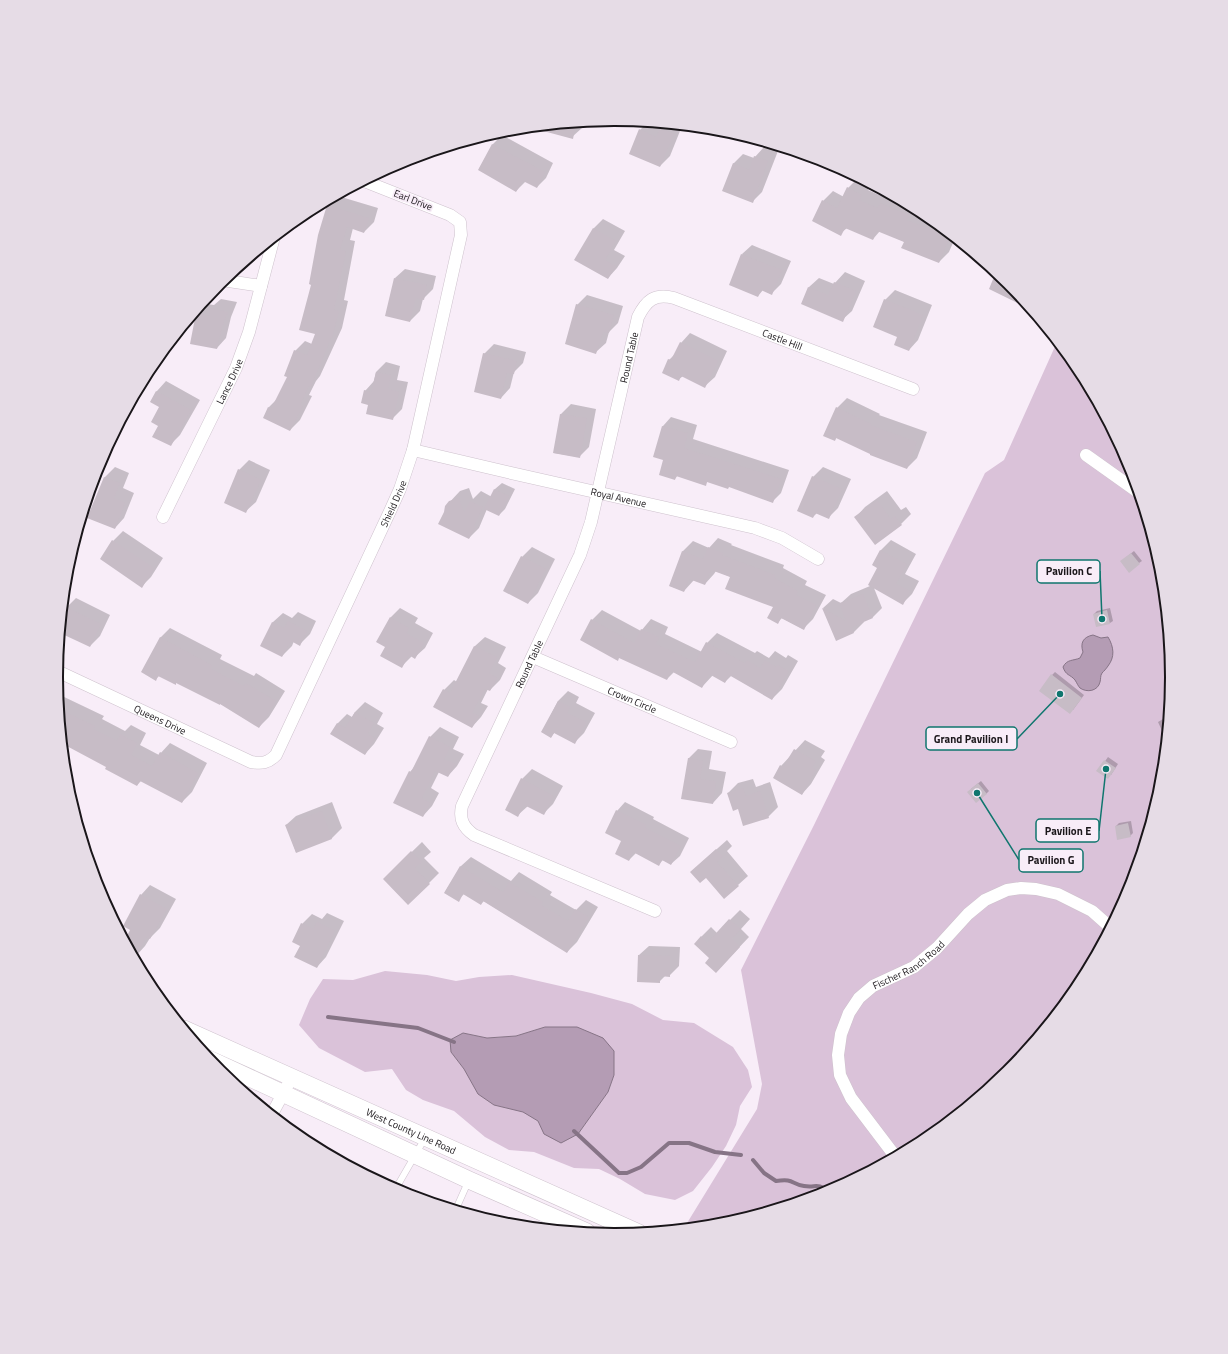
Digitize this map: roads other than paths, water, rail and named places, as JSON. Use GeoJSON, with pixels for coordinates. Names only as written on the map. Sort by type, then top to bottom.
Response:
{"type":"FeatureCollection","features":[{"type":"Feature","properties":{"kind":"main road","name":"West County Line Road"},"geometry":{"type":"LineString","coordinates":[[195,1034],[629,1228]]}},
{"type":"Feature","properties":{"kind":"main road","name":"West County Line Road"},"geometry":{"type":"LineString","coordinates":[[222,1065],[469,1180],[575,1227]]}},
{"type":"Feature","properties":{"kind":"street","name":"Earl Drive"},"geometry":{"type":"LineString","coordinates":[[370,183],[444,211],[460,222]]}},
{"type":"Feature","properties":{"kind":"street","name":"Shield Drive"},"geometry":{"type":"LineString","coordinates":[[265,763],[276,755],[402,483],[413,450],[461,235],[460,222]]}},
{"type":"Feature","properties":{"kind":"street","name":"Lance Drive"},"geometry":{"type":"LineString","coordinates":[[163,517],[236,368],[249,332],[272,246]]}},
{"type":"Feature","properties":{"kind":"street"},"geometry":{"type":"LineString","coordinates":[[230,281],[261,286]]}},
{"type":"Feature","properties":{"kind":"street","name":"Castle Hill"},"geometry":{"type":"LineString","coordinates":[[652,299],[659,296],[674,298],[913,389]]}},
{"type":"Feature","properties":{"kind":"street","name":"Round Table"},"geometry":{"type":"LineString","coordinates":[[652,299],[646,304],[638,317],[591,522],[580,555],[462,806],[461,814],[462,823],[468,831],[474,835],[655,912]]}},
{"type":"Feature","properties":{"kind":"street","name":"Royal Avenue"},"geometry":{"type":"LineString","coordinates":[[413,450],[755,528],[782,538],[818,559]]}},
{"type":"Feature","properties":{"kind":"street"},"geometry":{"type":"LineString","coordinates":[[1086,456],[1131,487]]}},
{"type":"Feature","properties":{"kind":"street","name":"Crown Circle"},"geometry":{"type":"LineString","coordinates":[[533,657],[731,742]]}},
{"type":"Feature","properties":{"kind":"street","name":"Queens Drive"},"geometry":{"type":"LineString","coordinates":[[63,674],[251,762],[265,763]]}},
{"type":"Feature","properties":{"kind":"street","name":"Fischer Ranch Road"},"geometry":{"type":"LineString","coordinates":[[892,1152],[851,1098],[840,1075],[838,1054],[841,1034],[849,1014],[859,998],[873,986],[914,967],[937,948],[968,914],[986,900],[1007,890],[1021,888],[1036,889],[1058,894],[1092,911],[1106,924]]}},
{"type":"Feature","properties":{"kind":"street"},"geometry":{"type":"LineString","coordinates":[[274,1110],[292,1077]]}},
{"type":"Feature","properties":{"kind":"lane"},"geometry":{"type":"LineString","coordinates":[[398,1184],[425,1137]]}},
{"type":"Feature","properties":{"kind":"lane"},"geometry":{"type":"LineString","coordinates":[[458,1205],[469,1180]]}},
{"type":"Feature","properties":{"kind":"waterway"},"geometry":{"type":"LineString","coordinates":[[328,1017],[418,1028],[454,1042]]}},
{"type":"Feature","properties":{"kind":"waterway"},"geometry":{"type":"LineString","coordinates":[[574,1131],[619,1173],[627,1173],[641,1167],[669,1143],[689,1143],[715,1152],[741,1155]]}},
{"type":"Feature","properties":{"kind":"waterway"},"geometry":{"type":"LineString","coordinates":[[753,1160],[764,1173],[776,1181],[786,1180],[804,1186],[822,1187]]}},
{"type":"Feature","properties":{"kind":"place","name":"Pavilion C"},"geometry":{"type":"Point","coordinates":[1102,619]}},
{"type":"Feature","properties":{"kind":"place","name":"Grand Pavilion I"},"geometry":{"type":"Point","coordinates":[1060,694]}},
{"type":"Feature","properties":{"kind":"place","name":"Pavilion E"},"geometry":{"type":"Point","coordinates":[1106,769]}},
{"type":"Feature","properties":{"kind":"place","name":"Pavilion G"},"geometry":{"type":"Point","coordinates":[977,793]}}]}
